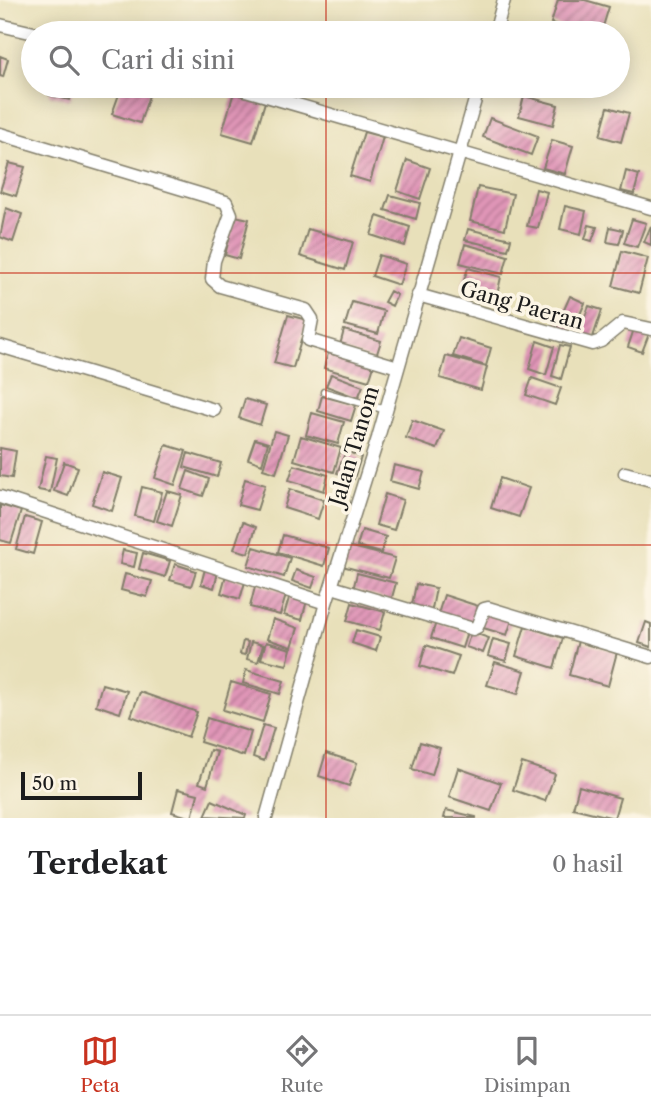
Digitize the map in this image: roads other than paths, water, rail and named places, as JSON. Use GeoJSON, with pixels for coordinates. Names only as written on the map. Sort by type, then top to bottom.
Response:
{"type":"FeatureCollection","features":[{"type":"Feature","properties":{"kind":"street"},"geometry":{"type":"LineString","coordinates":[[498,21],[504,0]]}},
{"type":"Feature","properties":{"kind":"street"},"geometry":{"type":"LineString","coordinates":[[0,24],[21,30]]}},
{"type":"Feature","properties":{"kind":"street"},"geometry":{"type":"LineString","coordinates":[[275,98],[651,208]]}},
{"type":"Feature","properties":{"kind":"street","name":"Jalan Tanom"},"geometry":{"type":"LineString","coordinates":[[266,818],[326,603],[386,410],[475,98]]}},
{"type":"Feature","properties":{"kind":"street"},"geometry":{"type":"LineString","coordinates":[[0,134],[226,202],[231,214],[214,261],[212,279],[220,286],[310,313],[308,340],[398,367]]}},
{"type":"Feature","properties":{"kind":"street","name":"Gang Paeran"},"geometry":{"type":"LineString","coordinates":[[418,295],[592,344],[601,341],[623,323],[651,329]]}},
{"type":"Feature","properties":{"kind":"street"},"geometry":{"type":"LineString","coordinates":[[0,346],[214,410]]}},
{"type":"Feature","properties":{"kind":"street"},"geometry":{"type":"LineString","coordinates":[[625,473],[651,480]]}},
{"type":"Feature","properties":{"kind":"street"},"geometry":{"type":"LineString","coordinates":[[0,497],[326,603]]}},
{"type":"Feature","properties":{"kind":"street"},"geometry":{"type":"LineString","coordinates":[[332,587],[473,629],[477,627],[484,609],[488,608],[651,657]]}},
{"type":"Feature","properties":{"kind":"lane"},"geometry":{"type":"LineString","coordinates":[[324,392],[386,410]]}}]}
